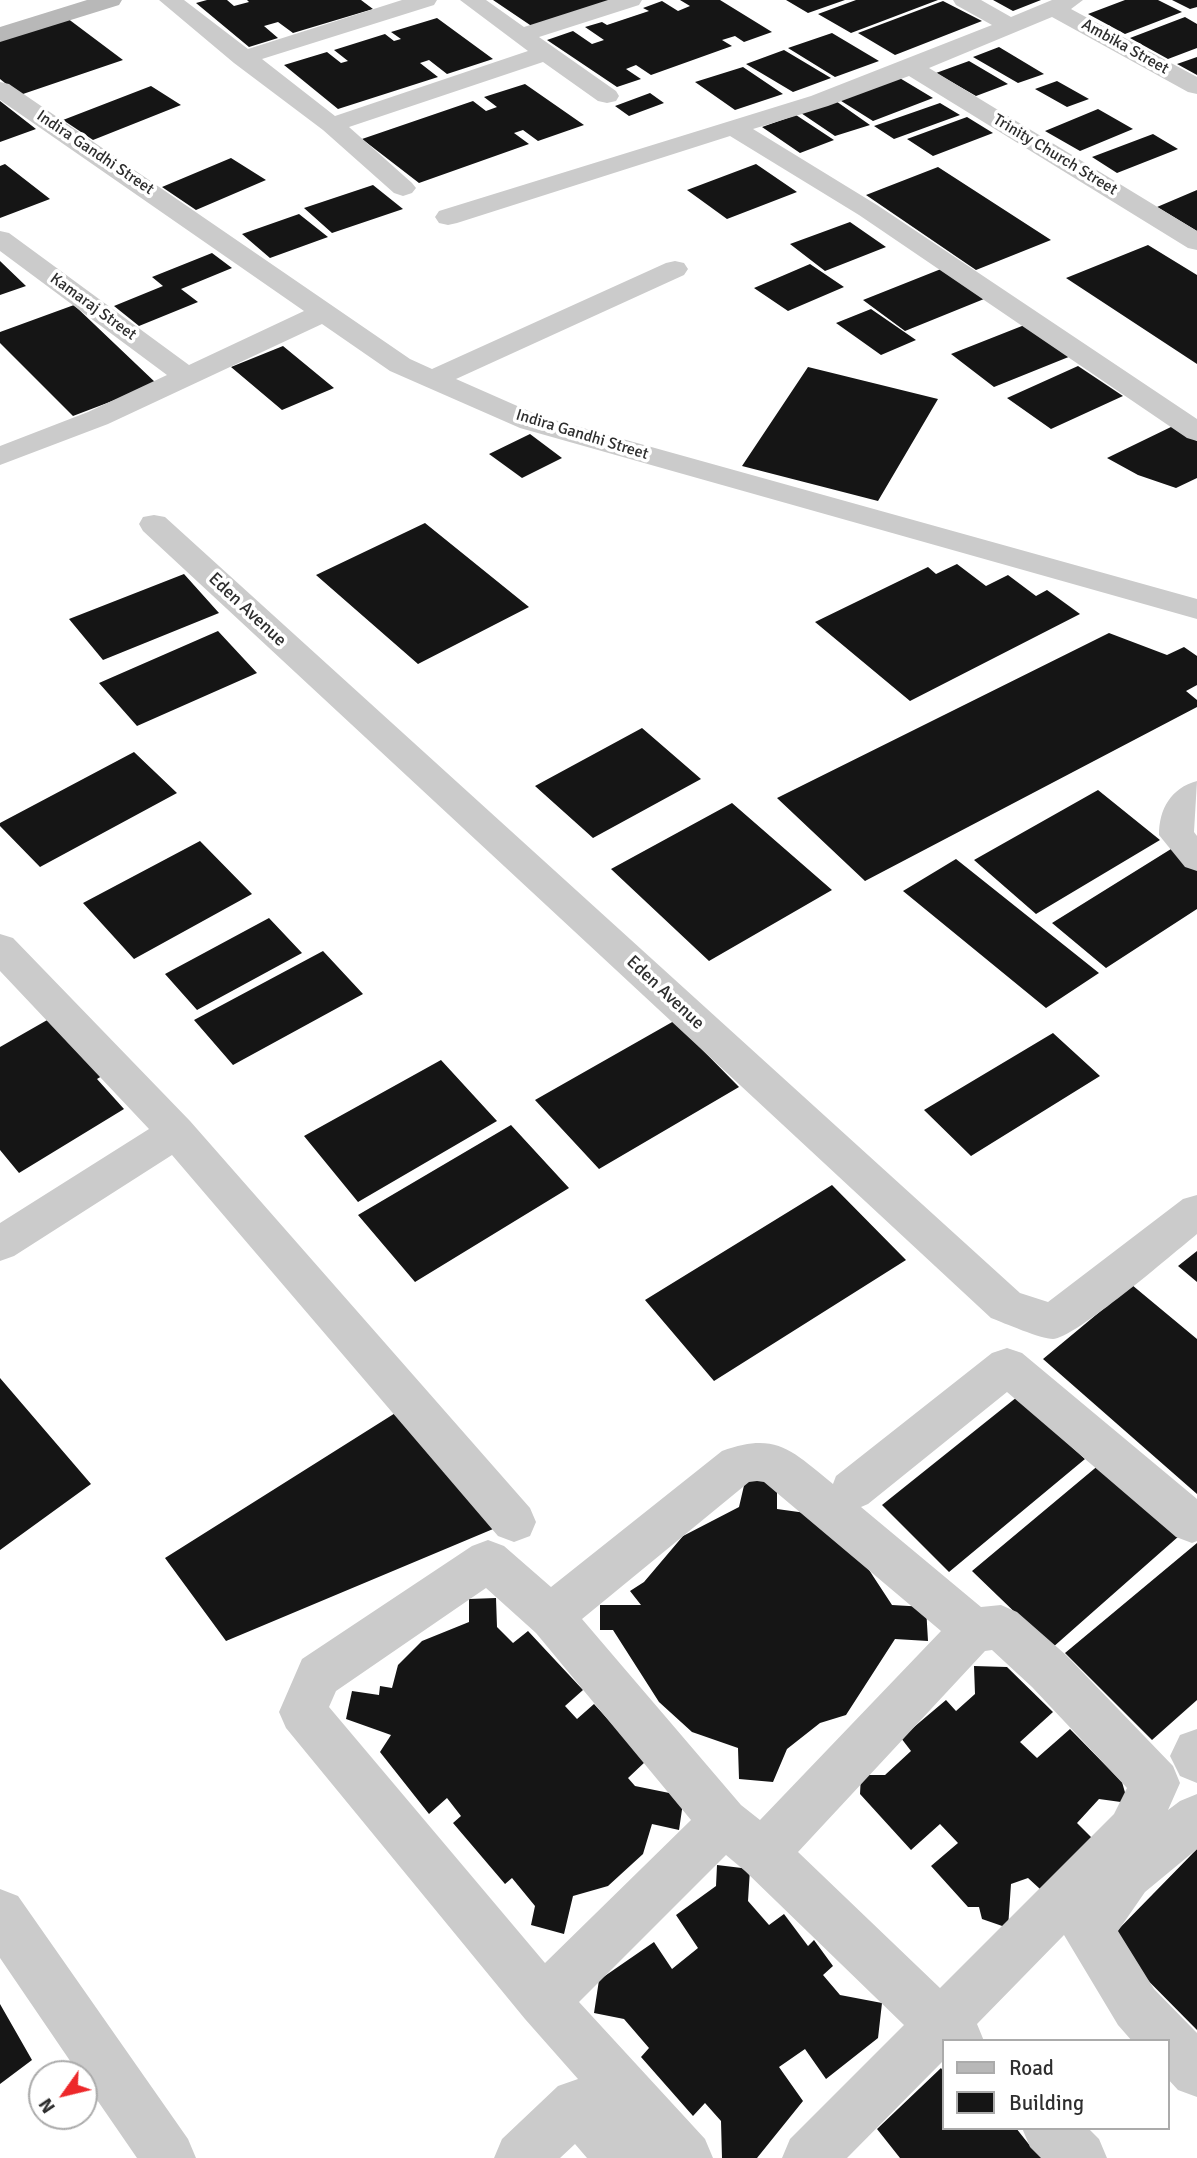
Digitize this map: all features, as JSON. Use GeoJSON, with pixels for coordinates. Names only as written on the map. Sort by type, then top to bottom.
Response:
{"type":"FeatureCollection","features":[{"type":"Feature","properties":{"kind":"street"},"geometry":{"type":"LineString","coordinates":[[170,0],[332,125],[403,188]]}},
{"type":"Feature","properties":{"kind":"street"},"geometry":{"type":"LineString","coordinates":[[242,58],[426,0]]}},
{"type":"Feature","properties":{"kind":"street"},"geometry":{"type":"LineString","coordinates":[[471,0],[607,96]]}},
{"type":"Feature","properties":{"kind":"street"},"geometry":{"type":"LineString","coordinates":[[522,35],[631,0]]}},
{"type":"Feature","properties":{"kind":"street"},"geometry":{"type":"LineString","coordinates":[[964,0],[1010,26]]}},
{"type":"Feature","properties":{"kind":"street"},"geometry":{"type":"LineString","coordinates":[[0,35],[107,1]]}},
{"type":"Feature","properties":{"kind":"street"},"geometry":{"type":"LineString","coordinates":[[449,217],[772,117],[912,68],[1063,4]]}},
{"type":"Feature","properties":{"kind":"street","name":"Ambika Street"},"geometry":{"type":"LineString","coordinates":[[1063,4],[1197,87]]}},
{"type":"Feature","properties":{"kind":"street"},"geometry":{"type":"LineString","coordinates":[[332,125],[548,53]]}},
{"type":"Feature","properties":{"kind":"street","name":"Trinity Church Street"},"geometry":{"type":"LineString","coordinates":[[912,68],[1197,242]]}},
{"type":"Feature","properties":{"kind":"street","name":"Indira Gandhi Street"},"geometry":{"type":"LineString","coordinates":[[0,89],[400,365],[530,422],[1197,609]]}},
{"type":"Feature","properties":{"kind":"street"},"geometry":{"type":"LineString","coordinates":[[733,127],[867,210],[1197,432]]}},
{"type":"Feature","properties":{"kind":"street","name":"Kamaraj Street"},"geometry":{"type":"LineString","coordinates":[[0,239],[185,375]]}},
{"type":"Feature","properties":{"kind":"street"},"geometry":{"type":"LineString","coordinates":[[433,379],[675,269]]}},
{"type":"Feature","properties":{"kind":"street"},"geometry":{"type":"LineString","coordinates":[[0,456],[98,418],[185,375],[325,312]]}},
{"type":"Feature","properties":{"kind":"street","name":"Eden Avenue"},"geometry":{"type":"LineString","coordinates":[[154,524],[1006,1306],[1053,1321]]}},
{"type":"Feature","properties":{"kind":"street"},"geometry":{"type":"LineString","coordinates":[[1197,793],[1186,799],[1176,817],[1176,835],[1197,858]]}},
{"type":"Feature","properties":{"kind":"street"},"geometry":{"type":"LineString","coordinates":[[0,948],[176,1132],[514,1522]]}},
{"type":"Feature","properties":{"kind":"street"},"geometry":{"type":"LineString","coordinates":[[0,1244],[176,1132]]}},
{"type":"Feature","properties":{"kind":"street"},"geometry":{"type":"LineString","coordinates":[[852,1490],[1007,1366],[1053,1321],[1096,1291],[1197,1211]]}},
{"type":"Feature","properties":{"kind":"street"},"geometry":{"type":"LineString","coordinates":[[1007,1366],[1192,1522]]}},
{"type":"Feature","properties":{"kind":"street"},"geometry":{"type":"LineString","coordinates":[[552,1618],[580,1590],[738,1465],[757,1461],[775,1464],[929,1590],[973,1630]]}},
{"type":"Feature","properties":{"kind":"street"},"geometry":{"type":"LineString","coordinates":[[686,2158],[543,2001],[303,1712],[319,1675],[488,1561],[552,1618],[724,1822],[763,1853],[950,2032],[1130,1831],[1156,1783],[1049,1671],[1001,1627],[973,1630],[763,1853]]}},
{"type":"Feature","properties":{"kind":"street"},"geometry":{"type":"LineString","coordinates":[[1197,1752],[1194,1756],[1197,1759]]}},
{"type":"Feature","properties":{"kind":"street"},"geometry":{"type":"LineString","coordinates":[[1166,2039],[1136,2007],[1088,1930],[1127,1874],[1197,1818]]}},
{"type":"Feature","properties":{"kind":"street"},"geometry":{"type":"LineString","coordinates":[[543,2001],[724,1822]]}},
{"type":"Feature","properties":{"kind":"street"},"geometry":{"type":"LineString","coordinates":[[0,1913],[169,2158]]}},
{"type":"Feature","properties":{"kind":"street"},"geometry":{"type":"LineString","coordinates":[[809,2158],[942,2039]]}},
{"type":"Feature","properties":{"kind":"street"},"geometry":{"type":"LineString","coordinates":[[1169,2042],[1197,2071]]}},
{"type":"Feature","properties":{"kind":"street"},"geometry":{"type":"LineString","coordinates":[[521,2158],[577,2105],[622,2158]]}},
{"type":"Feature","properties":{"kind":"street"},"geometry":{"type":"LineString","coordinates":[[1051,2130],[1080,2158]]}},
{"type":"Feature","properties":{"kind":"building"},"geometry":{"type":"Polygon","coordinates":[[[227,0],[234,6],[249,2],[247,0],[361,0],[373,9],[293,33],[278,22],[264,26],[278,38],[249,47],[196,3],[227,0]]]}},
{"type":"Feature","properties":{"kind":"building"},"geometry":{"type":"Polygon","coordinates":[[[493,0],[615,0],[533,27],[493,0]]]}},
{"type":"Feature","properties":{"kind":"building"},"geometry":{"type":"Polygon","coordinates":[[[680,0],[720,0],[772,32],[744,42],[735,36],[722,40],[732,46],[651,75],[636,65],[626,69],[641,79],[617,87],[547,40],[573,31],[592,44],[604,40],[585,27],[602,22],[607,25],[649,11],[643,8],[662,1],[678,11],[690,6],[680,0]]]}},
{"type":"Feature","properties":{"kind":"building"},"geometry":{"type":"Polygon","coordinates":[[[786,0],[845,0],[808,13],[786,0]]]}},
{"type":"Feature","properties":{"kind":"building"},"geometry":{"type":"Polygon","coordinates":[[[856,0],[938,0],[851,33],[818,14],[856,0]]]}},
{"type":"Feature","properties":{"kind":"building"},"geometry":{"type":"Polygon","coordinates":[[[993,0],[1041,0],[1013,11],[993,0]]]}},
{"type":"Feature","properties":{"kind":"building"},"geometry":{"type":"Polygon","coordinates":[[[1125,0],[1158,0],[1182,12],[1125,34],[1088,14],[1125,0]]]}},
{"type":"Feature","properties":{"kind":"building"},"geometry":{"type":"Polygon","coordinates":[[[1172,0],[1197,0],[1197,7],[1190,9],[1172,0]]]}},
{"type":"Feature","properties":{"kind":"building"},"geometry":{"type":"Polygon","coordinates":[[[943,1],[982,21],[895,55],[858,33],[943,1]]]}},
{"type":"Feature","properties":{"kind":"building"},"geometry":{"type":"Polygon","coordinates":[[[1185,17],[1197,24],[1197,48],[1168,59],[1130,38],[1185,17]]]}},
{"type":"Feature","properties":{"kind":"building"},"geometry":{"type":"Polygon","coordinates":[[[67,18],[123,60],[20,95],[0,79],[0,40],[67,18]]]}},
{"type":"Feature","properties":{"kind":"building"},"geometry":{"type":"Polygon","coordinates":[[[437,18],[493,59],[447,74],[429,60],[420,63],[438,77],[338,109],[284,65],[327,52],[341,63],[348,61],[334,50],[385,34],[394,41],[401,39],[391,32],[437,18]]]}},
{"type":"Feature","properties":{"kind":"building"},"geometry":{"type":"Polygon","coordinates":[[[832,33],[879,61],[835,77],[788,48],[832,33]]]}},
{"type":"Feature","properties":{"kind":"building"},"geometry":{"type":"Polygon","coordinates":[[[999,47],[1044,74],[1018,83],[973,57],[999,47]]]}},
{"type":"Feature","properties":{"kind":"building"},"geometry":{"type":"Polygon","coordinates":[[[784,50],[831,78],[793,92],[746,64],[784,50]]]}},
{"type":"Feature","properties":{"kind":"building"},"geometry":{"type":"Polygon","coordinates":[[[1197,57],[1197,75],[1177,64],[1197,57]]]}},
{"type":"Feature","properties":{"kind":"building"},"geometry":{"type":"Polygon","coordinates":[[[969,61],[1008,84],[976,96],[936,73],[969,61]]]}},
{"type":"Feature","properties":{"kind":"building"},"geometry":{"type":"Polygon","coordinates":[[[743,67],[783,94],[735,110],[695,82],[743,67]]]}},
{"type":"Feature","properties":{"kind":"building"},"geometry":{"type":"Polygon","coordinates":[[[898,77],[933,98],[873,121],[838,99],[898,77]]]}},
{"type":"Feature","properties":{"kind":"building"},"geometry":{"type":"Polygon","coordinates":[[[1057,81],[1089,99],[1067,107],[1035,89],[1057,81]]]}},
{"type":"Feature","properties":{"kind":"building"},"geometry":{"type":"Polygon","coordinates":[[[525,84],[584,125],[538,141],[523,130],[514,133],[529,144],[419,183],[362,139],[473,101],[486,111],[497,107],[484,97],[525,84]]]}},
{"type":"Feature","properties":{"kind":"building"},"geometry":{"type":"Polygon","coordinates":[[[151,86],[181,105],[93,140],[63,120],[151,86]]]}},
{"type":"Feature","properties":{"kind":"building"},"geometry":{"type":"Polygon","coordinates":[[[650,93],[664,103],[629,116],[615,106],[650,93]]]}},
{"type":"Feature","properties":{"kind":"building"},"geometry":{"type":"Polygon","coordinates":[[[833,99],[870,125],[835,136],[798,111],[833,99]]]}},
{"type":"Feature","properties":{"kind":"building"},"geometry":{"type":"Polygon","coordinates":[[[0,101],[36,129],[0,142],[0,101]]]}},
{"type":"Feature","properties":{"kind":"building"},"geometry":{"type":"Polygon","coordinates":[[[940,103],[960,115],[894,139],[874,126],[940,103]]]}},
{"type":"Feature","properties":{"kind":"building"},"geometry":{"type":"Polygon","coordinates":[[[1098,109],[1133,129],[1080,151],[1045,131],[1098,109]]]}},
{"type":"Feature","properties":{"kind":"building"},"geometry":{"type":"Polygon","coordinates":[[[796,115],[834,140],[800,153],[762,127],[796,115]]]}},
{"type":"Feature","properties":{"kind":"building"},"geometry":{"type":"Polygon","coordinates":[[[967,117],[993,133],[933,156],[907,139],[967,117]]]}},
{"type":"Feature","properties":{"kind":"building"},"geometry":{"type":"Polygon","coordinates":[[[1153,134],[1178,149],[1117,173],[1092,157],[1153,134]]]}},
{"type":"Feature","properties":{"kind":"building"},"geometry":{"type":"Polygon","coordinates":[[[231,158],[266,180],[196,210],[162,187],[231,158]]]}},
{"type":"Feature","properties":{"kind":"building"},"geometry":{"type":"Polygon","coordinates":[[[5,164],[50,199],[0,218],[0,166],[5,164]]]}},
{"type":"Feature","properties":{"kind":"building"},"geometry":{"type":"Polygon","coordinates":[[[756,164],[797,192],[727,219],[687,190],[756,164]]]}},
{"type":"Feature","properties":{"kind":"building"},"geometry":{"type":"Polygon","coordinates":[[[938,167],[1051,240],[976,270],[866,195],[938,167]]]}},
{"type":"Feature","properties":{"kind":"building"},"geometry":{"type":"Polygon","coordinates":[[[373,185],[403,209],[332,233],[304,208],[373,185]]]}},
{"type":"Feature","properties":{"kind":"building"},"geometry":{"type":"Polygon","coordinates":[[[1197,190],[1197,231],[1157,207],[1197,190]]]}},
{"type":"Feature","properties":{"kind":"building"},"geometry":{"type":"Polygon","coordinates":[[[299,214],[328,237],[270,258],[242,234],[299,214]]]}},
{"type":"Feature","properties":{"kind":"building"},"geometry":{"type":"Polygon","coordinates":[[[850,222],[886,247],[825,271],[790,244],[850,222]]]}},
{"type":"Feature","properties":{"kind":"building"},"geometry":{"type":"Polygon","coordinates":[[[1148,245],[1197,275],[1197,364],[1066,278],[1148,245]]]}},
{"type":"Feature","properties":{"kind":"building"},"geometry":{"type":"Polygon","coordinates":[[[212,253],[232,268],[181,289],[198,302],[139,326],[114,306],[163,286],[152,277],[212,253]]]}},
{"type":"Feature","properties":{"kind":"building"},"geometry":{"type":"Polygon","coordinates":[[[0,261],[26,286],[0,295],[0,261]]]}},
{"type":"Feature","properties":{"kind":"building"},"geometry":{"type":"Polygon","coordinates":[[[810,264],[844,287],[788,311],[754,288],[810,264]]]}},
{"type":"Feature","properties":{"kind":"building"},"geometry":{"type":"Polygon","coordinates":[[[941,269],[984,299],[905,331],[863,300],[941,269]]]}},
{"type":"Feature","properties":{"kind":"building"},"geometry":{"type":"Polygon","coordinates":[[[74,305],[157,384],[73,416],[0,343],[0,332],[74,305]]]}},
{"type":"Feature","properties":{"kind":"building"},"geometry":{"type":"Polygon","coordinates":[[[871,309],[916,340],[881,355],[836,323],[871,309]]]}},
{"type":"Feature","properties":{"kind":"building"},"geometry":{"type":"Polygon","coordinates":[[[1027,324],[1071,356],[994,387],[951,354],[1027,324]]]}},
{"type":"Feature","properties":{"kind":"building"},"geometry":{"type":"Polygon","coordinates":[[[283,346],[334,388],[282,410],[231,367],[283,346]]]}},
{"type":"Feature","properties":{"kind":"building"},"geometry":{"type":"Polygon","coordinates":[[[1078,366],[1123,396],[1051,429],[1007,398],[1078,366]]]}},
{"type":"Feature","properties":{"kind":"building"},"geometry":{"type":"Polygon","coordinates":[[[808,367],[938,399],[878,501],[742,466],[808,367]]]}},
{"type":"Feature","properties":{"kind":"building"},"geometry":{"type":"Polygon","coordinates":[[[1173,426],[1197,441],[1197,478],[1176,488],[1138,475],[1107,458],[1173,426]]]}},
{"type":"Feature","properties":{"kind":"building"},"geometry":{"type":"Polygon","coordinates":[[[530,434],[562,458],[522,478],[489,454],[530,434]]]}},
{"type":"Feature","properties":{"kind":"building"},"geometry":{"type":"Polygon","coordinates":[[[425,523],[529,607],[418,664],[316,575],[425,523]]]}},
{"type":"Feature","properties":{"kind":"building"},"geometry":{"type":"Polygon","coordinates":[[[957,564],[986,586],[1008,575],[1036,596],[1047,590],[1080,614],[910,701],[815,622],[928,567],[936,574],[957,564]]]}},
{"type":"Feature","properties":{"kind":"building"},"geometry":{"type":"Polygon","coordinates":[[[184,574],[219,613],[103,660],[69,619],[184,574]]]}},
{"type":"Feature","properties":{"kind":"building"},"geometry":{"type":"Polygon","coordinates":[[[218,631],[257,673],[137,726],[99,683],[218,631]]]}},
{"type":"Feature","properties":{"kind":"building"},"geometry":{"type":"Polygon","coordinates":[[[1109,633],[1167,655],[1184,647],[1197,656],[1197,685],[1186,691],[1197,700],[1197,707],[865,881],[777,798],[1109,633]]]}},
{"type":"Feature","properties":{"kind":"building"},"geometry":{"type":"Polygon","coordinates":[[[642,728],[701,779],[593,838],[535,786],[642,728]]]}},
{"type":"Feature","properties":{"kind":"building"},"geometry":{"type":"Polygon","coordinates":[[[134,752],[177,793],[40,867],[0,826],[0,823],[134,752]]]}},
{"type":"Feature","properties":{"kind":"building"},"geometry":{"type":"Polygon","coordinates":[[[1098,790],[1160,840],[1036,914],[974,860],[1098,790]]]}},
{"type":"Feature","properties":{"kind":"building"},"geometry":{"type":"Polygon","coordinates":[[[732,803],[832,890],[709,961],[611,869],[732,803]]]}},
{"type":"Feature","properties":{"kind":"building"},"geometry":{"type":"Polygon","coordinates":[[[200,841],[252,894],[134,959],[83,903],[200,841]]]}},
{"type":"Feature","properties":{"kind":"building"},"geometry":{"type":"Polygon","coordinates":[[[1171,849],[1197,868],[1197,909],[1106,968],[1052,923],[1171,849]]]}},
{"type":"Feature","properties":{"kind":"building"},"geometry":{"type":"Polygon","coordinates":[[[956,859],[1099,973],[1046,1008],[903,891],[956,859]]]}},
{"type":"Feature","properties":{"kind":"building"},"geometry":{"type":"Polygon","coordinates":[[[269,918],[302,953],[197,1010],[165,974],[269,918]]]}},
{"type":"Feature","properties":{"kind":"building"},"geometry":{"type":"Polygon","coordinates":[[[323,951],[363,994],[233,1065],[194,1020],[323,951]]]}},
{"type":"Feature","properties":{"kind":"building"},"geometry":{"type":"Polygon","coordinates":[[[49,1019],[110,1071],[97,1079],[124,1109],[19,1173],[0,1150],[0,1047],[49,1019]]]}},
{"type":"Feature","properties":{"kind":"building"},"geometry":{"type":"Polygon","coordinates":[[[674,1021],[739,1087],[599,1169],[535,1100],[674,1021]]]}},
{"type":"Feature","properties":{"kind":"building"},"geometry":{"type":"Polygon","coordinates":[[[1053,1033],[1100,1076],[971,1156],[924,1110],[1053,1033]]]}},
{"type":"Feature","properties":{"kind":"building"},"geometry":{"type":"Polygon","coordinates":[[[441,1060],[497,1121],[358,1202],[304,1136],[441,1060]]]}},
{"type":"Feature","properties":{"kind":"building"},"geometry":{"type":"Polygon","coordinates":[[[511,1125],[569,1188],[415,1282],[358,1215],[511,1125]]]}},
{"type":"Feature","properties":{"kind":"building"},"geometry":{"type":"Polygon","coordinates":[[[832,1185],[906,1260],[714,1381],[645,1300],[832,1185]]]}},
{"type":"Feature","properties":{"kind":"building"},"geometry":{"type":"Polygon","coordinates":[[[1197,1251],[1197,1282],[1178,1266],[1197,1251]]]}},
{"type":"Feature","properties":{"kind":"building"},"geometry":{"type":"Polygon","coordinates":[[[1132,1285],[1197,1339],[1197,1494],[1043,1359],[1132,1285]]]}},
{"type":"Feature","properties":{"kind":"building"},"geometry":{"type":"Polygon","coordinates":[[[0,1378],[91,1484],[0,1550],[0,1378]]]}},
{"type":"Feature","properties":{"kind":"building"},"geometry":{"type":"Polygon","coordinates":[[[1017,1397],[1085,1459],[949,1572],[882,1505],[1017,1397]]]}},
{"type":"Feature","properties":{"kind":"building"},"geometry":{"type":"Polygon","coordinates":[[[408,1405],[505,1524],[226,1641],[165,1558],[408,1405]]]}},
{"type":"Feature","properties":{"kind":"building"},"geometry":{"type":"Polygon","coordinates":[[[1100,1464],[1179,1536],[1052,1648],[972,1571],[1100,1464]]]}},
{"type":"Feature","properties":{"kind":"building"},"geometry":{"type":"Polygon","coordinates":[[[746,1477],[777,1480],[777,1509],[813,1514],[854,1547],[892,1605],[926,1607],[928,1641],[895,1639],[846,1715],[820,1723],[787,1749],[773,1782],[739,1779],[738,1748],[692,1732],[659,1702],[613,1630],[600,1630],[600,1605],[641,1605],[630,1591],[644,1582],[683,1536],[739,1507],[746,1477]]]}},
{"type":"Feature","properties":{"kind":"building"},"geometry":{"type":"Polygon","coordinates":[[[1197,1543],[1197,1700],[1152,1740],[1065,1653],[1197,1543]]]}},
{"type":"Feature","properties":{"kind":"building"},"geometry":{"type":"Polygon","coordinates":[[[496,1598],[497,1627],[513,1643],[528,1631],[583,1690],[565,1706],[577,1719],[594,1704],[646,1761],[628,1778],[635,1786],[684,1796],[679,1830],[652,1824],[643,1854],[608,1886],[573,1896],[564,1934],[531,1925],[535,1906],[512,1878],[505,1884],[453,1823],[461,1816],[447,1798],[429,1814],[380,1752],[391,1735],[346,1719],[352,1691],[379,1695],[380,1686],[392,1688],[398,1665],[422,1641],[469,1622],[469,1599],[496,1598]]]}},
{"type":"Feature","properties":{"kind":"building"},"geometry":{"type":"Polygon","coordinates":[[[974,1666],[1007,1667],[1053,1712],[1020,1742],[1037,1758],[1070,1729],[1122,1782],[1128,1803],[1099,1799],[1077,1823],[1093,1839],[1040,1889],[1028,1878],[1011,1884],[1008,1928],[982,1919],[979,1907],[968,1907],[931,1866],[958,1843],[940,1824],[911,1850],[860,1794],[861,1775],[885,1775],[911,1751],[901,1738],[946,1700],[956,1711],[975,1694],[974,1666]]]}},
{"type":"Feature","properties":{"kind":"building"},"geometry":{"type":"Polygon","coordinates":[[[1197,1849],[1197,2030],[1108,1940],[1197,1849]]]}},
{"type":"Feature","properties":{"kind":"building"},"geometry":{"type":"Polygon","coordinates":[[[717,1865],[750,1869],[748,1901],[769,1925],[784,1914],[808,1946],[814,1940],[833,1966],[823,1975],[840,1995],[882,2003],[878,2038],[826,2079],[805,2049],[779,2067],[803,2101],[757,2158],[722,2158],[721,2121],[705,2103],[693,2116],[641,2057],[649,2048],[624,2019],[594,2013],[599,1980],[654,1942],[672,1969],[698,1948],[676,1915],[716,1886],[717,1865]]]}},
{"type":"Feature","properties":{"kind":"building"},"geometry":{"type":"Polygon","coordinates":[[[0,2004],[32,2060],[28,2060],[28,2063],[0,2084],[0,2004]]]}},
{"type":"Feature","properties":{"kind":"building"},"geometry":{"type":"Polygon","coordinates":[[[941,2068],[942,2130],[1018,2130],[1031,2147],[1061,2158],[900,2158],[877,2129],[941,2068]]]}}]}
